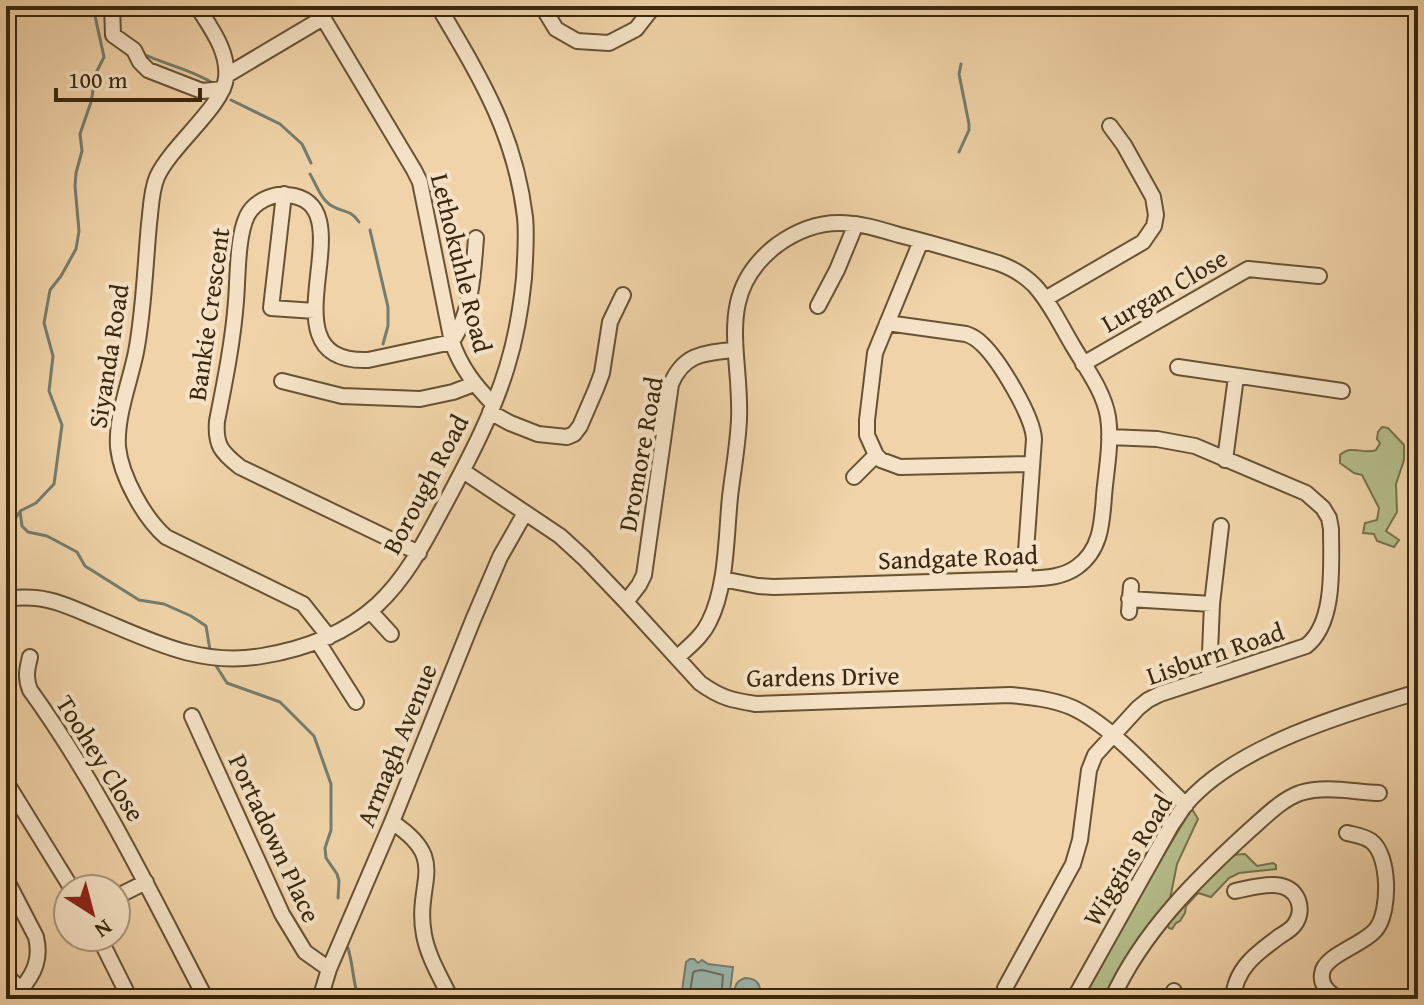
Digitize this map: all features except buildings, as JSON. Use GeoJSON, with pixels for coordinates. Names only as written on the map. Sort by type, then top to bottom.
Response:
{"type":"FeatureCollection","features":[{"type":"Feature","properties":{"kind":"street"},"geometry":{"type":"LineString","coordinates":[[112,6],[113,35],[134,50],[145,68],[202,91],[225,82],[319,12]]}},
{"type":"Feature","properties":{"kind":"street"},"geometry":{"type":"LineString","coordinates":[[197,6],[224,54],[225,82]]}},
{"type":"Feature","properties":{"kind":"street","name":"Borough Road"},"geometry":{"type":"LineString","coordinates":[[6,598],[37,598],[67,606],[152,642],[191,654],[223,658],[258,657],[324,639],[370,611],[391,591],[419,553],[463,471],[508,367],[520,311],[525,263],[525,219],[517,170],[502,122],[438,6]]}},
{"type":"Feature","properties":{"kind":"street"},"geometry":{"type":"LineString","coordinates":[[542,6],[556,29],[577,41],[609,43],[636,29],[654,6]]}},
{"type":"Feature","properties":{"kind":"street","name":"Lethokuhle Road"},"geometry":{"type":"LineString","coordinates":[[319,12],[420,182],[457,358],[492,408]]}},
{"type":"Feature","properties":{"kind":"street","name":"Siyanda Road"},"geometry":{"type":"LineString","coordinates":[[225,82],[202,119],[177,145],[154,184],[141,324],[121,418],[118,440],[120,456],[146,515],[166,537],[303,604],[356,702]]}},
{"type":"Feature","properties":{"kind":"street"},"geometry":{"type":"LineString","coordinates":[[1045,299],[1143,242],[1154,226],[1155,204],[1150,189],[1110,126]]}},
{"type":"Feature","properties":{"kind":"street"},"geometry":{"type":"LineString","coordinates":[[315,311],[271,308],[284,194],[301,198],[319,221],[321,247],[315,311],[317,330],[321,339],[336,354],[345,358],[368,360],[452,342],[460,329],[471,292],[476,238]]}},
{"type":"Feature","properties":{"kind":"street","name":"Bankie Crescent"},"geometry":{"type":"LineString","coordinates":[[284,194],[258,203],[244,224],[236,303],[217,421],[216,434],[221,451],[240,467],[419,553]]}},
{"type":"Feature","properties":{"kind":"street"},"geometry":{"type":"LineString","coordinates":[[818,306],[856,224]]}},
{"type":"Feature","properties":{"kind":"street","name":"Sandgate Road"},"geometry":{"type":"LineString","coordinates":[[677,658],[699,637],[715,610],[722,579],[739,420],[734,350],[736,314],[750,274],[770,251],[812,227],[856,224],[998,263],[1026,278],[1045,299],[1106,409],[1109,437],[1101,532],[1089,556],[1079,566],[1048,578],[1024,579],[774,587],[722,579]]}},
{"type":"Feature","properties":{"kind":"street"},"geometry":{"type":"LineString","coordinates":[[921,241],[875,353],[867,435],[876,455],[900,467],[1032,464]]}},
{"type":"Feature","properties":{"kind":"street","name":"Lurgan Close"},"geometry":{"type":"LineString","coordinates":[[1083,364],[1248,269],[1319,276]]}},
{"type":"Feature","properties":{"kind":"street"},"geometry":{"type":"LineString","coordinates":[[492,408],[510,423],[538,434],[567,437],[574,434],[602,373],[610,322],[623,295]]}},
{"type":"Feature","properties":{"kind":"street"},"geometry":{"type":"LineString","coordinates":[[887,323],[966,334],[975,338],[998,365],[1030,420],[1034,439],[1024,579]]}},
{"type":"Feature","properties":{"kind":"street","name":"Dromore Road"},"geometry":{"type":"LineString","coordinates":[[626,602],[644,575],[671,384],[675,374],[695,357],[734,350]]}},
{"type":"Feature","properties":{"kind":"street"},"geometry":{"type":"LineString","coordinates":[[1178,367],[1342,391]]}},
{"type":"Feature","properties":{"kind":"street"},"geometry":{"type":"LineString","coordinates":[[1225,460],[1236,377]]}},
{"type":"Feature","properties":{"kind":"street"},"geometry":{"type":"LineString","coordinates":[[282,381],[342,396],[420,399],[474,384]]}},
{"type":"Feature","properties":{"kind":"street","name":"Lisburn Road"},"geometry":{"type":"LineString","coordinates":[[1005,988],[1073,864],[1080,840],[1089,770],[1095,755],[1148,700],[1297,650],[1315,639],[1323,625],[1328,600],[1329,518],[1306,493],[1195,446],[1173,440],[1109,437]]}},
{"type":"Feature","properties":{"kind":"street"},"geometry":{"type":"LineString","coordinates":[[854,477],[876,455]]}},
{"type":"Feature","properties":{"kind":"street","name":"Gardens Drive"},"geometry":{"type":"LineString","coordinates":[[463,471],[568,544],[700,683],[729,700],[756,704],[1010,695],[1033,697],[1072,708],[1096,721],[1186,805]]}},
{"type":"Feature","properties":{"kind":"street","name":"Armagh Avenue"},"geometry":{"type":"LineString","coordinates":[[320,999],[329,969],[500,557],[525,513]]}},
{"type":"Feature","properties":{"kind":"street"},"geometry":{"type":"LineString","coordinates":[[1209,677],[1212,604],[1221,526]]}},
{"type":"Feature","properties":{"kind":"street"},"geometry":{"type":"LineString","coordinates":[[1130,599],[1212,604]]}},
{"type":"Feature","properties":{"kind":"street"},"geometry":{"type":"LineString","coordinates":[[370,611],[391,634]]}},
{"type":"Feature","properties":{"kind":"street","name":"Toohey Close"},"geometry":{"type":"LineString","coordinates":[[30,657],[26,673],[30,690],[91,783],[206,999]]}},
{"type":"Feature","properties":{"kind":"street","name":"Wiggins Road"},"geometry":{"type":"LineString","coordinates":[[1074,999],[1172,824],[1186,805],[1218,776],[1274,744],[1346,714],[1418,692]]}},
{"type":"Feature","properties":{"kind":"street","name":"Portadown Place"},"geometry":{"type":"LineString","coordinates":[[192,716],[282,914],[305,952],[329,969]]}},
{"type":"Feature","properties":{"kind":"street"},"geometry":{"type":"LineString","coordinates":[[6,782],[62,873]]}},
{"type":"Feature","properties":{"kind":"street"},"geometry":{"type":"LineString","coordinates":[[1112,999],[1126,970],[1159,924],[1208,869],[1273,810],[1297,794],[1309,791],[1340,789],[1379,793]]}},
{"type":"Feature","properties":{"kind":"street"},"geometry":{"type":"LineString","coordinates":[[392,822],[415,840],[425,858],[424,935],[434,965],[451,999]]}},
{"type":"Feature","properties":{"kind":"street"},"geometry":{"type":"LineString","coordinates":[[1338,999],[1324,986],[1321,973],[1335,956],[1374,932],[1380,924],[1385,899],[1385,865],[1381,853],[1369,839],[1347,833]]}},
{"type":"Feature","properties":{"kind":"street"},"geometry":{"type":"LineString","coordinates":[[6,879],[36,937],[39,957],[26,994],[6,975]]}},
{"type":"Feature","properties":{"kind":"street"},"geometry":{"type":"LineString","coordinates":[[132,889],[146,882]]}},
{"type":"Feature","properties":{"kind":"street"},"geometry":{"type":"LineString","coordinates":[[1233,999],[1234,988],[1248,961],[1294,926],[1300,915],[1295,894],[1285,888],[1268,884],[1235,891]]}},
{"type":"Feature","properties":{"kind":"street"},"geometry":{"type":"LineString","coordinates":[[107,953],[130,999]]}},
{"type":"Feature","properties":{"kind":"green space"},"geometry":{"type":"Polygon","coordinates":[[[1382,427],[1388,428],[1404,445],[1404,460],[1396,484],[1397,512],[1386,531],[1399,540],[1394,547],[1377,541],[1374,534],[1363,533],[1365,523],[1377,520],[1379,508],[1362,475],[1340,463],[1340,455],[1344,452],[1376,450],[1380,443],[1378,432],[1382,427]]]}},
{"type":"Feature","properties":{"kind":"green space"},"geometry":{"type":"Polygon","coordinates":[[[1192,809],[1198,819],[1177,864],[1169,904],[1129,952],[1105,999],[1081,999],[1149,880],[1192,809]]]}},
{"type":"Feature","properties":{"kind":"green space"},"geometry":{"type":"Polygon","coordinates":[[[1245,854],[1257,866],[1273,863],[1276,869],[1239,873],[1229,878],[1211,897],[1198,893],[1186,906],[1180,921],[1172,929],[1169,928],[1167,924],[1171,918],[1229,855],[1245,854]]]}},
{"type":"Feature","properties":{"kind":"water"},"geometry":{"type":"Polygon","coordinates":[[[690,959],[698,963],[702,960],[708,964],[733,967],[729,999],[681,998],[686,962],[690,959]]]}},
{"type":"Feature","properties":{"kind":"water"},"geometry":{"type":"Polygon","coordinates":[[[745,978],[758,984],[760,991],[757,999],[737,999],[735,986],[745,978]]]}},
{"type":"Feature","properties":{"kind":"waterway"},"geometry":{"type":"LineString","coordinates":[[86,6],[95,16],[104,57],[96,73],[91,102],[80,134],[82,151],[75,186],[79,231],[76,249],[50,290],[44,323],[53,356],[49,391],[62,425],[54,484],[36,503],[20,511],[22,526],[28,532],[47,536],[77,552],[85,566],[139,600],[164,604],[191,616],[206,626],[210,650]]}},
{"type":"Feature","properties":{"kind":"waterway"},"geometry":{"type":"LineString","coordinates":[[141,53],[211,82]]}},
{"type":"Feature","properties":{"kind":"waterway"},"geometry":{"type":"LineString","coordinates":[[959,152],[969,130],[959,74],[961,64]]}},
{"type":"Feature","properties":{"kind":"waterway"},"geometry":{"type":"LineString","coordinates":[[231,100],[280,124],[302,144],[311,163]]}},
{"type":"Feature","properties":{"kind":"waterway"},"geometry":{"type":"LineString","coordinates":[[310,174],[328,203],[350,213],[359,222]]}},
{"type":"Feature","properties":{"kind":"waterway"},"geometry":{"type":"LineString","coordinates":[[370,230],[388,307],[388,326],[383,344]]}},
{"type":"Feature","properties":{"kind":"waterway"},"geometry":{"type":"LineString","coordinates":[[12,540],[19,513]]}},
{"type":"Feature","properties":{"kind":"waterway"},"geometry":{"type":"LineString","coordinates":[[213,661],[227,683],[280,702],[314,736],[331,784],[331,830],[325,848],[326,858],[339,881],[338,898]]}},
{"type":"Feature","properties":{"kind":"waterway"},"geometry":{"type":"LineString","coordinates":[[348,948],[358,997]]}}]}
